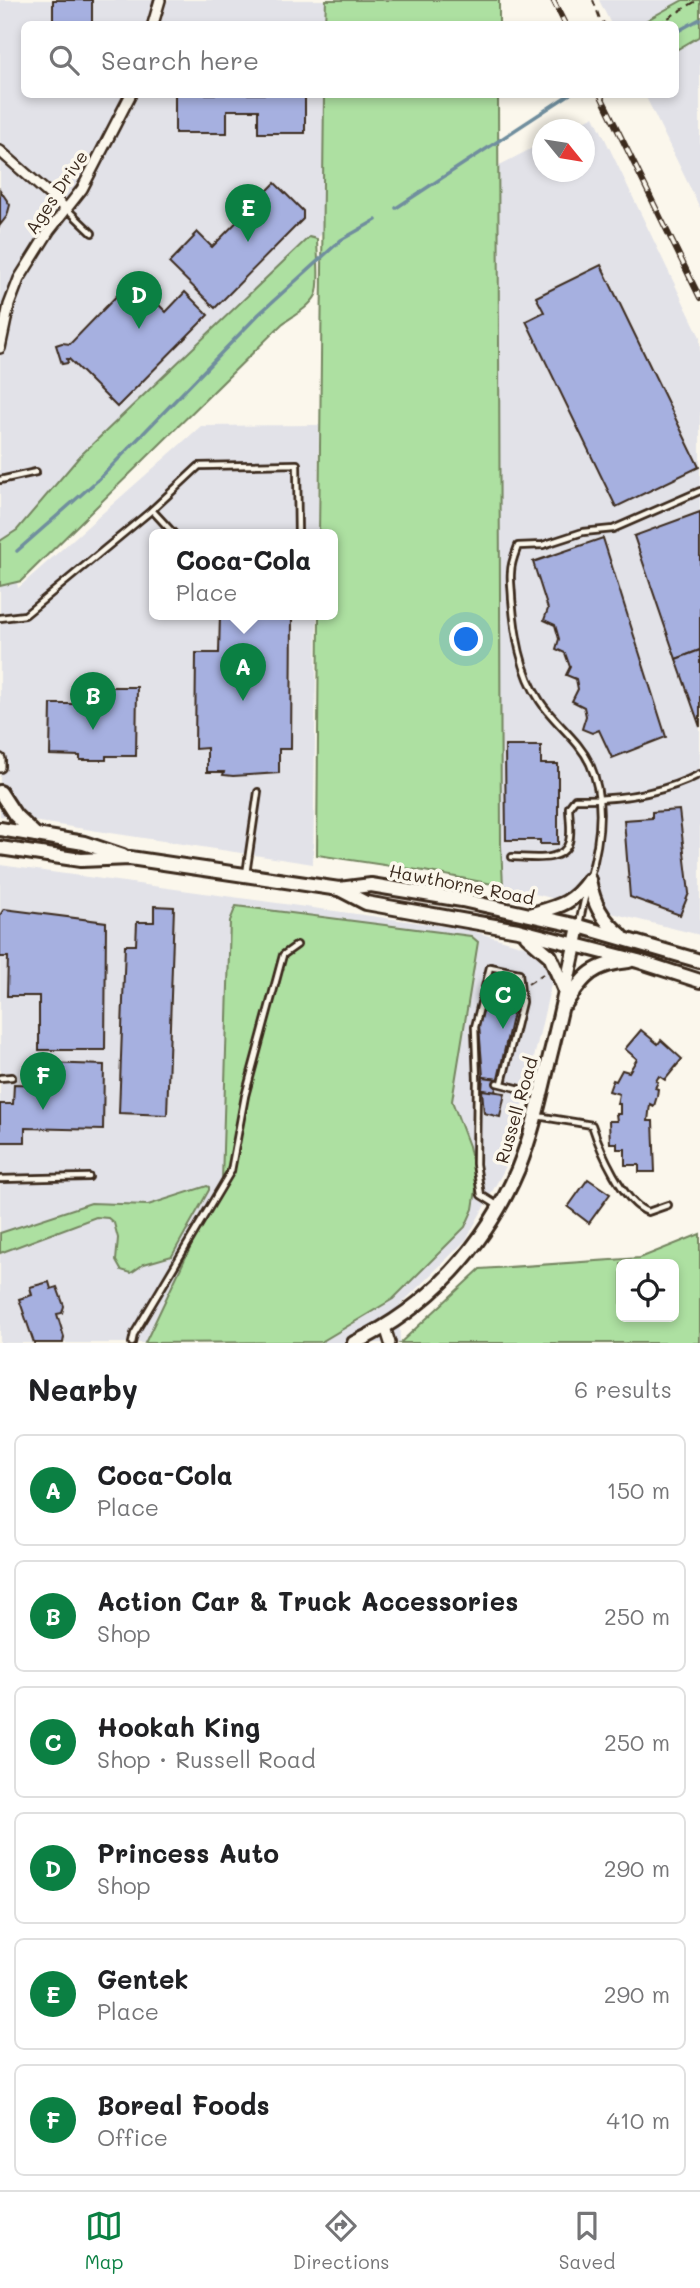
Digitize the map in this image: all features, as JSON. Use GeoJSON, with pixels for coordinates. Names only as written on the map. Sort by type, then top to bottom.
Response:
{"type":"FeatureCollection","features":[{"type":"Feature","properties":{"kind":"main road"},"geometry":{"type":"LineString","coordinates":[[0,792],[15,815],[36,835]]}},
{"type":"Feature","properties":{"kind":"main road","name":"Hawthorne Road"},"geometry":{"type":"LineString","coordinates":[[0,829],[84,843],[130,858],[339,889],[371,885],[462,900],[579,926]]}},
{"type":"Feature","properties":{"kind":"main road","name":"Hawthorne Road"},"geometry":{"type":"LineString","coordinates":[[0,848],[81,860],[130,858]]}},
{"type":"Feature","properties":{"kind":"main road"},"geometry":{"type":"LineString","coordinates":[[530,914],[566,904],[578,895],[589,880]]}},
{"type":"Feature","properties":{"kind":"main road"},"geometry":{"type":"LineString","coordinates":[[589,880],[600,914],[627,939]]}},
{"type":"Feature","properties":{"kind":"main road","name":"Hawthorne Road"},"geometry":{"type":"LineString","coordinates":[[339,889],[366,904],[518,930],[575,945]]}},
{"type":"Feature","properties":{"kind":"main road"},"geometry":{"type":"LineString","coordinates":[[579,926],[700,961]]}},
{"type":"Feature","properties":{"kind":"main road","name":"Russell Road"},"geometry":{"type":"LineString","coordinates":[[354,1343],[385,1328],[423,1300],[448,1277],[478,1241],[500,1206],[519,1168],[536,1116],[579,926]]}},
{"type":"Feature","properties":{"kind":"main road"},"geometry":{"type":"LineString","coordinates":[[518,930],[550,956],[565,991]]}},
{"type":"Feature","properties":{"kind":"main road"},"geometry":{"type":"LineString","coordinates":[[575,945],[700,981]]}},
{"type":"Feature","properties":{"kind":"main road"},"geometry":{"type":"LineString","coordinates":[[561,1012],[582,980],[593,970],[610,964],[638,961]]}},
{"type":"Feature","properties":{"kind":"street"},"geometry":{"type":"LineString","coordinates":[[154,21],[160,0]]}},
{"type":"Feature","properties":{"kind":"street","name":"Ages Drive"},"geometry":{"type":"LineString","coordinates":[[0,348],[9,305],[19,279],[82,189],[129,98]]}},
{"type":"Feature","properties":{"kind":"street"},"geometry":{"type":"LineString","coordinates":[[0,151],[66,209]]}},
{"type":"Feature","properties":{"kind":"street"},"geometry":{"type":"LineString","coordinates":[[0,759],[0,767]]}},
{"type":"Feature","properties":{"kind":"street"},"geometry":{"type":"LineString","coordinates":[[385,1328],[390,1343]]}},
{"type":"Feature","properties":{"kind":"lane"},"geometry":{"type":"LineString","coordinates":[[66,209],[92,233]]}},
{"type":"Feature","properties":{"kind":"lane"},"geometry":{"type":"LineString","coordinates":[[0,618],[25,615],[152,510],[199,467],[297,464],[298,529]]}},
{"type":"Feature","properties":{"kind":"lane"},"geometry":{"type":"LineString","coordinates":[[0,480],[36,472]]}},
{"type":"Feature","properties":{"kind":"lane"},"geometry":{"type":"LineString","coordinates":[[579,926],[598,844],[600,800],[590,765],[577,744],[539,701],[526,674],[519,653],[513,613],[510,572],[513,559],[518,546],[543,545],[583,532],[613,529],[700,491]]}},
{"type":"Feature","properties":{"kind":"lane"},"geometry":{"type":"LineString","coordinates":[[152,510],[169,529]]}},
{"type":"Feature","properties":{"kind":"lane"},"geometry":{"type":"LineString","coordinates":[[512,857],[552,857],[565,849],[569,842],[569,807],[575,799],[600,800],[664,789],[689,781],[700,774]]}},
{"type":"Feature","properties":{"kind":"lane"},"geometry":{"type":"LineString","coordinates":[[246,875],[258,792]]}},
{"type":"Feature","properties":{"kind":"lane"},"geometry":{"type":"LineString","coordinates":[[132,1343],[134,1334],[231,1171],[245,1096],[283,955],[298,945]]}},
{"type":"Feature","properties":{"kind":"lane"},"geometry":{"type":"LineString","coordinates":[[500,1206],[481,1195],[476,1164],[480,1081],[475,1027],[490,967],[519,973],[521,989],[522,1002],[499,1083],[541,1095]]}},
{"type":"Feature","properties":{"kind":"lane"},"geometry":{"type":"LineString","coordinates":[[0,1078],[12,1077]]}},
{"type":"Feature","properties":{"kind":"lane"},"geometry":{"type":"LineString","coordinates":[[536,1116],[592,1125],[601,1152],[640,1209],[648,1212],[667,1205]]}},
{"type":"Feature","properties":{"kind":"lane"},"geometry":{"type":"LineString","coordinates":[[0,1179],[89,1177]]}},
{"type":"Feature","properties":{"kind":"path"},"geometry":{"type":"LineString","coordinates":[[593,0],[602,21]]}},
{"type":"Feature","properties":{"kind":"path"},"geometry":{"type":"LineString","coordinates":[[663,21],[698,0]]}},
{"type":"Feature","properties":{"kind":"path"},"geometry":{"type":"LineString","coordinates":[[521,989],[550,970]]}},
{"type":"Feature","properties":{"kind":"shaded area"},"geometry":{"type":"Polygon","coordinates":[[[0,0],[331,0],[331,21],[21,21],[21,98],[330,98],[327,229],[143,401],[11,540],[18,588],[201,426],[319,425],[318,529],[149,529],[149,620],[317,620],[313,864],[0,816],[0,0]]]}},
{"type":"Feature","properties":{"kind":"shaded area"},"geometry":{"type":"Polygon","coordinates":[[[599,0],[700,0],[700,208],[646,98],[679,98],[679,21],[610,21],[599,0]]]}},
{"type":"Feature","properties":{"kind":"shaded area"},"geometry":{"type":"Polygon","coordinates":[[[594,116],[700,337],[700,935],[503,886],[496,167],[532,148],[532,182],[595,182],[595,119],[588,119],[594,116]]]}},
{"type":"Feature","properties":{"kind":"shaded area"},"geometry":{"type":"Polygon","coordinates":[[[0,865],[465,929],[531,948],[553,976],[511,1157],[466,1240],[399,1306],[400,1343],[0,1343],[0,865]]]}},
{"type":"Feature","properties":{"kind":"green space"},"geometry":{"type":"Polygon","coordinates":[[[326,0],[499,0],[499,21],[325,21],[326,0]]]}},
{"type":"Feature","properties":{"kind":"green space"},"geometry":{"type":"Polygon","coordinates":[[[683,0],[700,0],[700,36],[679,48],[679,21],[645,21],[683,0]]]}},
{"type":"Feature","properties":{"kind":"green space"},"geometry":{"type":"Polygon","coordinates":[[[324,98],[498,98],[503,886],[317,855],[319,620],[338,620],[338,529],[319,529],[324,98]]]}},
{"type":"Feature","properties":{"kind":"green space"},"geometry":{"type":"Polygon","coordinates":[[[309,237],[317,239],[319,276],[316,295],[310,303],[282,324],[21,581],[0,586],[0,541],[17,530],[80,456],[309,237]]]}},
{"type":"Feature","properties":{"kind":"green space"},"geometry":{"type":"Polygon","coordinates":[[[236,906],[471,936],[478,942],[452,1101],[469,1146],[477,1183],[473,1209],[465,1227],[393,1299],[321,1342],[145,1343],[222,1181],[230,921],[236,906]]]}},
{"type":"Feature","properties":{"kind":"green space"},"geometry":{"type":"Polygon","coordinates":[[[207,1186],[209,1190],[172,1256],[144,1264],[131,1273],[121,1270],[116,1261],[118,1238],[114,1223],[108,1218],[96,1217],[0,1253],[0,1233],[91,1203],[148,1205],[207,1186]]]}},
{"type":"Feature","properties":{"kind":"green space"},"geometry":{"type":"Polygon","coordinates":[[[700,1234],[700,1343],[400,1343],[480,1269],[616,1260],[616,1322],[679,1322],[679,1259],[625,1259],[640,1258],[700,1234]]]}},
{"type":"Feature","properties":{"kind":"building"},"geometry":{"type":"Polygon","coordinates":[[[53,0],[92,0],[92,21],[53,21],[53,0]]]}},
{"type":"Feature","properties":{"kind":"building"},"geometry":{"type":"Polygon","coordinates":[[[175,98],[305,98],[305,133],[258,133],[258,110],[227,110],[227,133],[175,133],[175,98]]]}},
{"type":"Feature","properties":{"kind":"building"},"geometry":{"type":"Polygon","coordinates":[[[275,183],[303,211],[303,219],[215,308],[169,263],[197,232],[212,247],[275,183]]]}},
{"type":"Feature","properties":{"kind":"building"},"geometry":{"type":"Polygon","coordinates":[[[0,190],[10,205],[7,216],[0,225],[0,190]]]}},
{"type":"Feature","properties":{"kind":"building"},"geometry":{"type":"Polygon","coordinates":[[[601,265],[699,467],[616,507],[526,321],[544,312],[536,297],[601,265]]]}},
{"type":"Feature","properties":{"kind":"building"},"geometry":{"type":"Polygon","coordinates":[[[133,279],[166,312],[185,292],[208,315],[117,407],[69,359],[68,363],[62,364],[56,345],[70,344],[133,279]]]}},
{"type":"Feature","properties":{"kind":"building"},"geometry":{"type":"Polygon","coordinates":[[[700,512],[700,650],[676,659],[634,536],[700,512]]]}},
{"type":"Feature","properties":{"kind":"building"},"geometry":{"type":"Polygon","coordinates":[[[603,538],[666,737],[612,758],[599,730],[592,733],[582,729],[586,716],[584,707],[572,701],[578,689],[576,679],[566,675],[570,667],[565,653],[556,649],[559,639],[555,625],[544,620],[548,609],[533,562],[603,538]]]}},
{"type":"Feature","properties":{"kind":"building"},"geometry":{"type":"Polygon","coordinates":[[[220,620],[292,620],[291,749],[279,749],[279,773],[233,776],[223,775],[224,772],[207,772],[207,748],[195,749],[196,653],[219,653],[220,620]]]}},
{"type":"Feature","properties":{"kind":"building"},"geometry":{"type":"Polygon","coordinates":[[[700,650],[700,727],[676,659],[700,650]]]}},
{"type":"Feature","properties":{"kind":"building"},"geometry":{"type":"Polygon","coordinates":[[[108,687],[137,687],[136,756],[106,756],[106,760],[80,760],[80,756],[50,755],[51,704],[108,704],[108,687]]]}},
{"type":"Feature","properties":{"kind":"building"},"geometry":{"type":"Polygon","coordinates":[[[505,746],[541,746],[541,764],[558,764],[558,844],[540,844],[540,840],[506,840],[505,746]]]}},
{"type":"Feature","properties":{"kind":"building"},"geometry":{"type":"Polygon","coordinates":[[[679,810],[689,893],[680,915],[630,897],[624,820],[652,818],[652,812],[679,810]]]}},
{"type":"Feature","properties":{"kind":"building"},"geometry":{"type":"Polygon","coordinates":[[[154,906],[174,907],[167,1115],[119,1113],[125,945],[136,945],[137,922],[154,922],[154,906]]]}},
{"type":"Feature","properties":{"kind":"building"},"geometry":{"type":"Polygon","coordinates":[[[4,909],[106,922],[105,1050],[39,1050],[39,996],[7,996],[8,957],[0,957],[0,915],[4,909]]]}},
{"type":"Feature","properties":{"kind":"building"},"geometry":{"type":"Polygon","coordinates":[[[491,975],[512,980],[515,1004],[498,1079],[483,1077],[479,1026],[491,975]]]}},
{"type":"Feature","properties":{"kind":"building"},"geometry":{"type":"Polygon","coordinates":[[[641,1030],[658,1044],[661,1040],[682,1059],[665,1080],[659,1076],[656,1081],[658,1082],[655,1088],[658,1089],[654,1106],[650,1104],[648,1121],[653,1121],[655,1172],[639,1172],[639,1165],[625,1165],[625,1149],[617,1149],[617,1143],[610,1143],[609,1121],[617,1121],[616,1114],[620,1114],[620,1104],[617,1104],[619,1094],[609,1091],[613,1080],[616,1081],[622,1070],[629,1072],[637,1059],[625,1049],[641,1030]]]}},
{"type":"Feature","properties":{"kind":"building"},"geometry":{"type":"Polygon","coordinates":[[[45,1063],[104,1065],[103,1130],[25,1128],[25,1142],[0,1142],[0,1104],[13,1104],[14,1084],[44,1085],[45,1063]]]}},
{"type":"Feature","properties":{"kind":"building"},"geometry":{"type":"Polygon","coordinates":[[[483,1077],[498,1079],[495,1092],[482,1090],[483,1077]]]}},
{"type":"Feature","properties":{"kind":"building"},"geometry":{"type":"Polygon","coordinates":[[[482,1090],[505,1093],[500,1117],[484,1113],[482,1090]]]}},
{"type":"Feature","properties":{"kind":"building"},"geometry":{"type":"Polygon","coordinates":[[[588,1179],[610,1194],[589,1223],[568,1207],[588,1179]]]}},
{"type":"Feature","properties":{"kind":"building"},"geometry":{"type":"Polygon","coordinates":[[[49,1282],[51,1289],[57,1287],[64,1306],[62,1313],[57,1314],[64,1337],[63,1343],[34,1343],[19,1299],[32,1295],[30,1287],[49,1282]]]}},
{"type":"Feature","properties":{"kind":"waterway"},"geometry":{"type":"LineString","coordinates":[[679,30],[700,19]]}},
{"type":"Feature","properties":{"kind":"waterway"},"geometry":{"type":"LineString","coordinates":[[396,208],[564,98]]}},
{"type":"Feature","properties":{"kind":"waterway"},"geometry":{"type":"LineString","coordinates":[[17,551],[99,479],[259,314],[341,240],[376,220]]}},
{"type":"Feature","properties":{"kind":"railway"},"geometry":{"type":"LineString","coordinates":[[553,0],[564,21]]}},
{"type":"Feature","properties":{"kind":"railway"},"geometry":{"type":"LineString","coordinates":[[602,98],[700,298]]}},
{"type":"Feature","properties":{"kind":"place","name":"Gentek"},"geometry":{"type":"Point","coordinates":[248,242]}},
{"type":"Feature","properties":{"kind":"place","name":"Princess Auto"},"geometry":{"type":"Point","coordinates":[139,329]}},
{"type":"Feature","properties":{"kind":"place","name":"Coca-Cola"},"geometry":{"type":"Point","coordinates":[243,701]}},
{"type":"Feature","properties":{"kind":"place","name":"Action Car & Truck Accessories"},"geometry":{"type":"Point","coordinates":[93,730]}},
{"type":"Feature","properties":{"kind":"place","name":"Hookah King"},"geometry":{"type":"Point","coordinates":[503,1029]}},
{"type":"Feature","properties":{"kind":"place","name":"Boreal Foods"},"geometry":{"type":"Point","coordinates":[43,1110]}}]}
